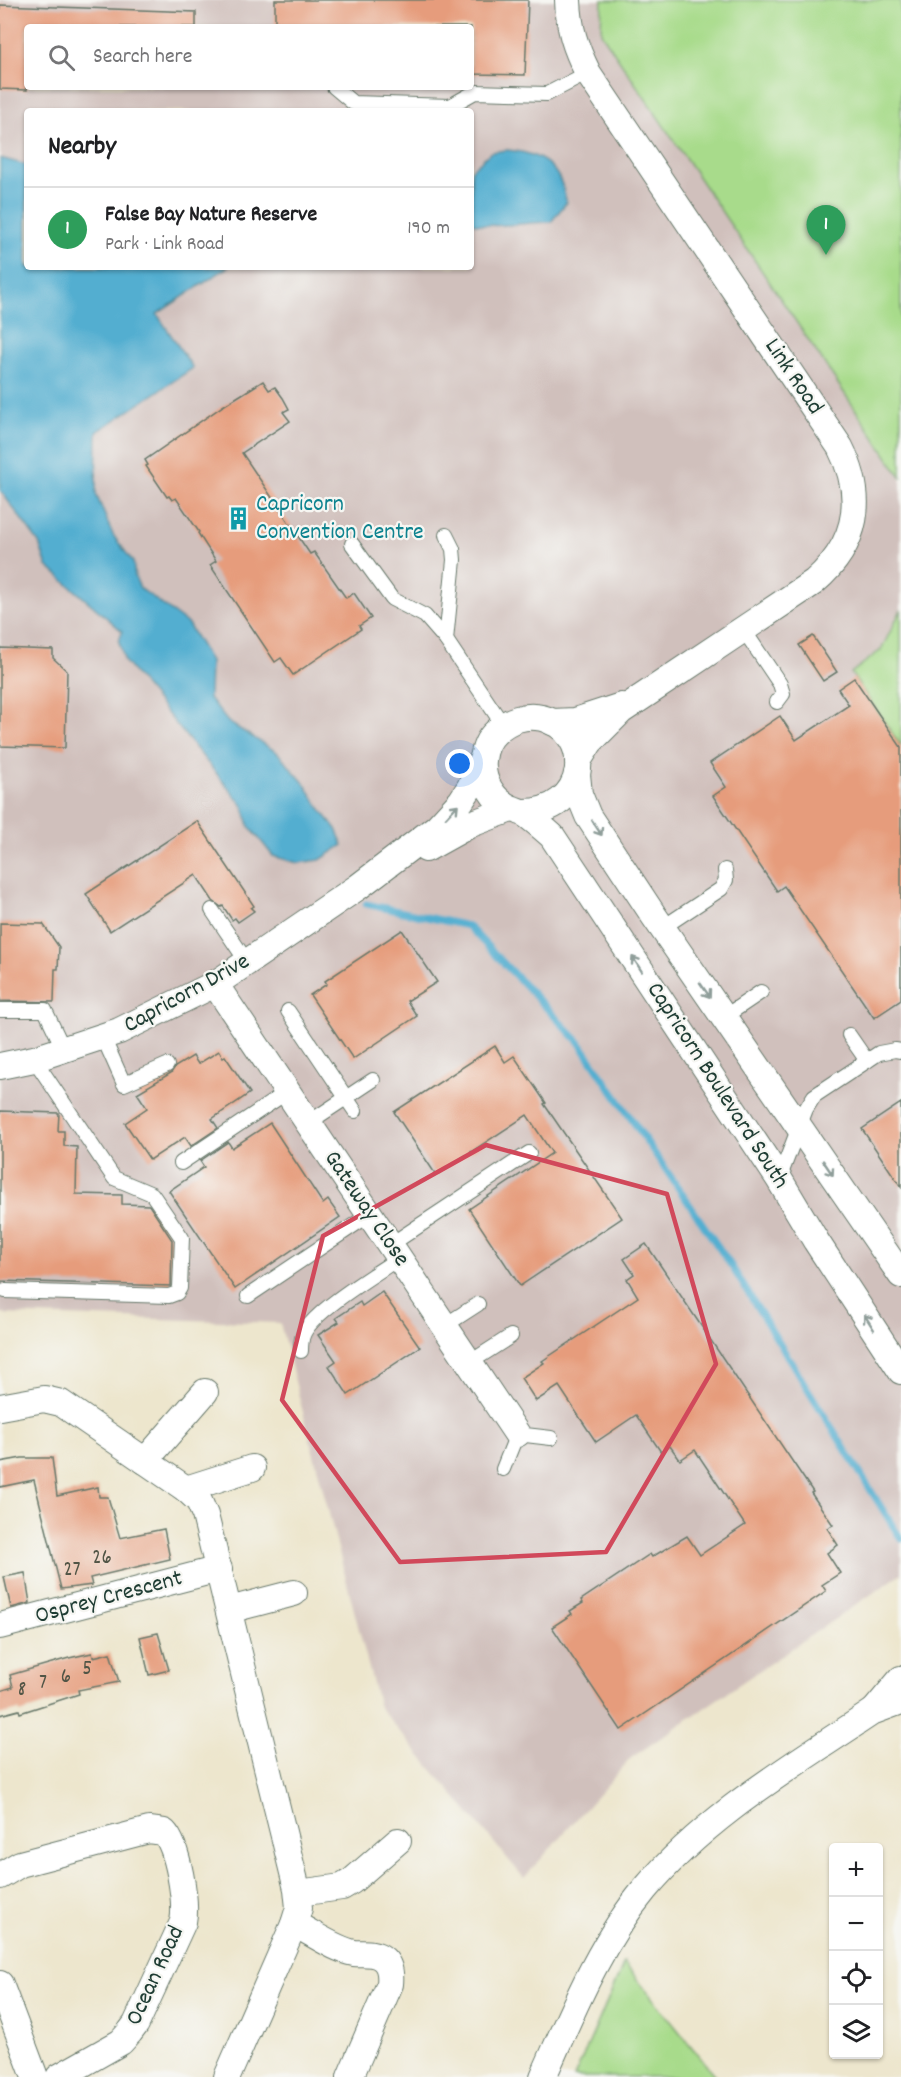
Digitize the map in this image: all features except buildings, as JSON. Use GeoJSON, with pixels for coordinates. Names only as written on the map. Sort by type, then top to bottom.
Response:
{"type":"FeatureCollection","features":[{"type":"Feature","properties":{"kind":"street","name":"Link Road"},"geometry":{"type":"LineString","coordinates":[[568,0],[569,23],[576,48],[588,73],[840,447],[853,479],[855,514],[851,530],[837,559],[814,582],[640,698],[605,726],[590,742],[578,768]]}},
{"type":"Feature","properties":{"kind":"street","name":"Link Road"},"geometry":{"type":"LineString","coordinates":[[552,722],[574,721],[598,715],[640,698]]}},
{"type":"Feature","properties":{"kind":"street"},"geometry":{"type":"LineString","coordinates":[[532,717],[552,722],[570,738],[576,749],[578,768],[573,786],[557,804],[546,810],[516,810],[502,804],[489,788],[484,779],[483,758],[486,745],[503,725],[512,720],[532,717]]}},
{"type":"Feature","properties":{"kind":"street","name":"Capricorn Drive"},"geometry":{"type":"LineString","coordinates":[[0,1066],[34,1059],[103,1038],[152,1017],[214,984],[358,887],[437,827],[470,787],[483,758]]}},
{"type":"Feature","properties":{"kind":"street","name":"Capricorn Boulevard South"},"geometry":{"type":"LineString","coordinates":[[578,768],[583,806],[662,928],[901,1275]]}},
{"type":"Feature","properties":{"kind":"street","name":"Capricorn Boulevard South"},"geometry":{"type":"LineString","coordinates":[[516,810],[552,836],[779,1179],[816,1241],[901,1371]]}},
{"type":"Feature","properties":{"kind":"street","name":"Capricorn Drive"},"geometry":{"type":"LineString","coordinates":[[358,887],[471,824],[516,810]]}},
{"type":"Feature","properties":{"kind":"street","name":"Gateway Close"},"geometry":{"type":"LineString","coordinates":[[214,984],[517,1434]]}},
{"type":"Feature","properties":{"kind":"street"},"geometry":{"type":"LineString","coordinates":[[146,1461],[204,1392]]}},
{"type":"Feature","properties":{"kind":"street"},"geometry":{"type":"LineString","coordinates":[[0,1407],[44,1399],[61,1403],[186,1490],[199,1502],[206,1515],[298,1893],[299,1908],[227,2077]]}},
{"type":"Feature","properties":{"kind":"street"},"geometry":{"type":"LineString","coordinates":[[186,1490],[252,1468]]}},
{"type":"Feature","properties":{"kind":"street","name":"Osprey Crescent"},"geometry":{"type":"LineString","coordinates":[[0,1626],[219,1569]]}},
{"type":"Feature","properties":{"kind":"street"},"geometry":{"type":"LineString","coordinates":[[229,1610],[294,1593]]}},
{"type":"Feature","properties":{"kind":"street"},"geometry":{"type":"LineString","coordinates":[[543,2077],[568,2020],[604,1949],[644,1890],[684,1846],[727,1810],[874,1710],[901,1679]]}},
{"type":"Feature","properties":{"kind":"street"},"geometry":{"type":"LineString","coordinates":[[874,1710],[901,1701]]}},
{"type":"Feature","properties":{"kind":"street","name":"Ocean Road"},"geometry":{"type":"LineString","coordinates":[[0,1876],[20,1864],[149,1830],[164,1832],[171,1842],[183,1892],[185,1911],[183,1922],[136,2024],[121,2042],[59,2077]]}},
{"type":"Feature","properties":{"kind":"street"},"geometry":{"type":"LineString","coordinates":[[298,1893],[342,1887],[398,1841]]}},
{"type":"Feature","properties":{"kind":"street"},"geometry":{"type":"LineString","coordinates":[[294,1924],[352,1952],[375,1954],[383,1958],[388,1965],[391,1976],[390,1984],[350,2077]]}},
{"type":"Feature","properties":{"kind":"street"},"geometry":{"type":"LineString","coordinates":[[0,1983],[35,2077]]}},
{"type":"Feature","properties":{"kind":"lane"},"geometry":{"type":"LineString","coordinates":[[338,90],[353,103],[450,106],[475,92],[547,94],[588,73]]}},
{"type":"Feature","properties":{"kind":"lane"},"geometry":{"type":"LineString","coordinates":[[446,535],[453,549],[454,560],[446,640]]}},
{"type":"Feature","properties":{"kind":"lane"},"geometry":{"type":"LineString","coordinates":[[352,544],[392,598],[424,616],[446,640],[503,725]]}},
{"type":"Feature","properties":{"kind":"lane"},"geometry":{"type":"LineString","coordinates":[[743,629],[780,684],[783,694],[777,702]]}},
{"type":"Feature","properties":{"kind":"lane"},"geometry":{"type":"LineString","coordinates":[[662,928],[721,888],[726,880],[725,870]]}},
{"type":"Feature","properties":{"kind":"lane"},"geometry":{"type":"LineString","coordinates":[[212,910],[247,962]]}},
{"type":"Feature","properties":{"kind":"lane"},"geometry":{"type":"LineString","coordinates":[[724,1017],[761,992]]}},
{"type":"Feature","properties":{"kind":"lane"},"geometry":{"type":"LineString","coordinates":[[0,1010],[45,1011],[64,1050]]}},
{"type":"Feature","properties":{"kind":"lane"},"geometry":{"type":"LineString","coordinates":[[288,1011],[355,1111]]}},
{"type":"Feature","properties":{"kind":"lane"},"geometry":{"type":"LineString","coordinates":[[849,1035],[867,1061]]}},
{"type":"Feature","properties":{"kind":"lane"},"geometry":{"type":"LineString","coordinates":[[103,1038],[124,1084],[167,1065]]}},
{"type":"Feature","properties":{"kind":"lane"},"geometry":{"type":"LineString","coordinates":[[779,1179],[806,1108],[814,1096],[879,1053],[901,1051]]}},
{"type":"Feature","properties":{"kind":"lane"},"geometry":{"type":"LineString","coordinates":[[5,1291],[169,1296],[177,1293],[180,1288],[182,1238],[152,1194],[114,1178],[34,1059]]}},
{"type":"Feature","properties":{"kind":"lane"},"geometry":{"type":"LineString","coordinates":[[308,1123],[373,1080]]}},
{"type":"Feature","properties":{"kind":"lane"},"geometry":{"type":"LineString","coordinates":[[181,1163],[287,1092]]}},
{"type":"Feature","properties":{"kind":"lane"},"geometry":{"type":"LineString","coordinates":[[301,1351],[302,1339],[309,1325],[394,1252],[424,1217],[450,1213],[529,1153]]}},
{"type":"Feature","properties":{"kind":"lane"},"geometry":{"type":"LineString","coordinates":[[248,1296],[369,1215]]}},
{"type":"Feature","properties":{"kind":"lane"},"geometry":{"type":"LineString","coordinates":[[444,1326],[478,1304]]}},
{"type":"Feature","properties":{"kind":"lane"},"geometry":{"type":"LineString","coordinates":[[469,1363],[511,1336]]}},
{"type":"Feature","properties":{"kind":"lane"},"geometry":{"type":"LineString","coordinates":[[502,1469],[517,1434],[551,1438]]}},
{"type":"Feature","properties":{"kind":"highlighted area"},"geometry":{"type":"Polygon","coordinates":[[[486,1145],[667,1194],[716,1364],[606,1552],[400,1562],[282,1400],[323,1236],[486,1145]]]}},
{"type":"Feature","properties":{"kind":"shaded area"},"geometry":{"type":"Polygon","coordinates":[[[0,0],[602,0],[601,33],[901,477],[901,610],[881,651],[851,673],[901,746],[901,1574],[631,1758],[524,1878],[379,1707],[280,1323],[0,1314],[0,0]]]}},
{"type":"Feature","properties":{"kind":"green space"},"geometry":{"type":"Polygon","coordinates":[[[602,0],[901,0],[901,477],[601,33],[602,0]]]}},
{"type":"Feature","properties":{"kind":"green space"},"geometry":{"type":"Polygon","coordinates":[[[901,610],[901,746],[851,673],[881,650],[901,610]]]}},
{"type":"Feature","properties":{"kind":"green space"},"geometry":{"type":"Polygon","coordinates":[[[624,1963],[716,2077],[574,2077],[624,1963]]]}},
{"type":"Feature","properties":{"kind":"water"},"geometry":{"type":"Polygon","coordinates":[[[507,150],[530,154],[548,164],[555,171],[564,191],[566,203],[551,222],[501,225],[474,224],[474,167],[491,152],[507,150]]]}},
{"type":"Feature","properties":{"kind":"water"},"geometry":{"type":"Polygon","coordinates":[[[0,158],[24,164],[24,270],[223,270],[157,314],[193,368],[97,432],[96,494],[113,535],[133,562],[135,577],[140,588],[188,624],[210,661],[209,698],[228,722],[277,752],[304,783],[336,829],[343,845],[320,860],[298,863],[273,856],[249,826],[244,807],[125,662],[119,642],[122,631],[47,566],[39,543],[0,490],[0,158]]]}},
{"type":"Feature","properties":{"kind":"waterway"},"geometry":{"type":"LineString","coordinates":[[366,904],[468,926],[579,1042],[732,1267],[901,1539]]}},
{"type":"Feature","properties":{"kind":"place","name":"False Bay Nature Reserve"},"geometry":{"type":"Point","coordinates":[826,255]}},
{"type":"Feature","properties":{"kind":"place","name":"Capricorn Convention Centre"},"geometry":{"type":"Point","coordinates":[238,519]}}]}
